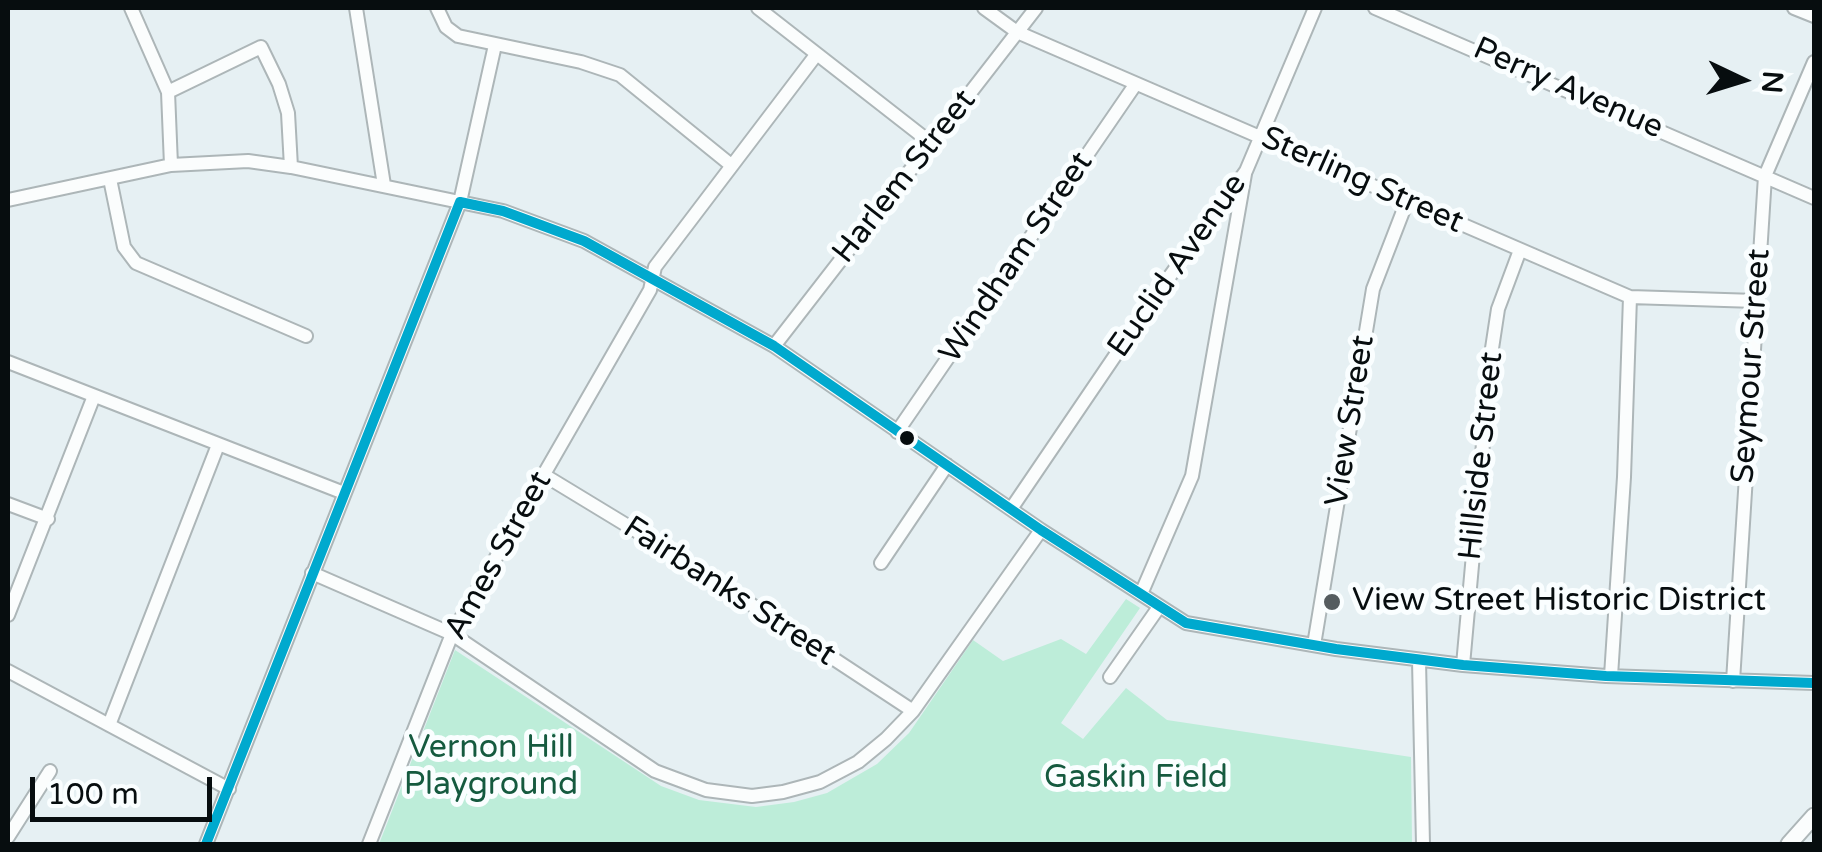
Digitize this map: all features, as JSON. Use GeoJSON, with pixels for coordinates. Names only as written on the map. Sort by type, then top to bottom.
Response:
{"type":"FeatureCollection","features":[{"type":"Feature","properties":{"kind":"main road"},"geometry":{"type":"LineString","coordinates":[[1789,844],[1814,816]]}},
{"type":"Feature","properties":{"kind":"street"},"geometry":{"type":"LineString","coordinates":[[131,8],[168,92],[171,165]]}},
{"type":"Feature","properties":{"kind":"street"},"geometry":{"type":"LineString","coordinates":[[356,8],[384,185]]}},
{"type":"Feature","properties":{"kind":"street"},"geometry":{"type":"LineString","coordinates":[[438,8],[451,32],[620,75],[731,165]]}},
{"type":"Feature","properties":{"kind":"street"},"geometry":{"type":"LineString","coordinates":[[758,8],[930,144]]}},
{"type":"Feature","properties":{"kind":"street","name":"Sterling Street"},"geometry":{"type":"LineString","coordinates":[[984,8],[1017,32],[1630,297],[1756,300]]}},
{"type":"Feature","properties":{"kind":"street","name":"Harlem Street"},"geometry":{"type":"LineString","coordinates":[[774,346],[1036,8]]}},
{"type":"Feature","properties":{"kind":"street","name":"Euclid Avenue"},"geometry":{"type":"LineString","coordinates":[[1011,508],[1246,171],[1316,8]]}},
{"type":"Feature","properties":{"kind":"street","name":"Perry Avenue"},"geometry":{"type":"LineString","coordinates":[[1376,8],[1814,198]]}},
{"type":"Feature","properties":{"kind":"street"},"geometry":{"type":"LineString","coordinates":[[1794,8],[1814,16]]}},
{"type":"Feature","properties":{"kind":"street"},"geometry":{"type":"LineString","coordinates":[[206,844],[460,202],[495,45]]}},
{"type":"Feature","properties":{"kind":"street"},"geometry":{"type":"LineString","coordinates":[[168,92],[261,47],[288,113],[290,166]]}},
{"type":"Feature","properties":{"kind":"street","name":"Ames Street"},"geometry":{"type":"LineString","coordinates":[[369,844],[452,634],[650,290],[655,267],[816,55]]}},
{"type":"Feature","properties":{"kind":"street","name":"Seymour Street"},"geometry":{"type":"LineString","coordinates":[[1732,681],[1765,176],[1814,62]]}},
{"type":"Feature","properties":{"kind":"street","name":"Windham Street"},"geometry":{"type":"LineString","coordinates":[[898,432],[1136,84]]}},
{"type":"Feature","properties":{"kind":"street"},"geometry":{"type":"LineString","coordinates":[[8,200],[171,165],[248,161],[384,185],[540,222],[584,240],[774,346],[1042,530],[1186,623],[1463,666],[1814,683]]}},
{"type":"Feature","properties":{"kind":"street"},"geometry":{"type":"LineString","coordinates":[[1141,594],[1192,476],[1246,171]]}},
{"type":"Feature","properties":{"kind":"street"},"geometry":{"type":"LineString","coordinates":[[110,179],[124,248],[136,263],[306,336]]}},
{"type":"Feature","properties":{"kind":"street","name":"View Street"},"geometry":{"type":"LineString","coordinates":[[1314,645],[1373,289],[1407,201]]}},
{"type":"Feature","properties":{"kind":"street","name":"Hillside Street"},"geometry":{"type":"LineString","coordinates":[[1463,666],[1493,340],[1498,310],[1520,250]]}},
{"type":"Feature","properties":{"kind":"street"},"geometry":{"type":"LineString","coordinates":[[1612,676],[1630,297]]}},
{"type":"Feature","properties":{"kind":"street"},"geometry":{"type":"LineString","coordinates":[[8,362],[344,494]]}},
{"type":"Feature","properties":{"kind":"street"},"geometry":{"type":"LineString","coordinates":[[8,615],[94,396]]}},
{"type":"Feature","properties":{"kind":"street"},"geometry":{"type":"LineString","coordinates":[[108,726],[218,445]]}},
{"type":"Feature","properties":{"kind":"street"},"geometry":{"type":"LineString","coordinates":[[881,563],[947,465]]}},
{"type":"Feature","properties":{"kind":"street","name":"Fairbanks Street"},"geometry":{"type":"LineString","coordinates":[[544,475],[679,557],[913,711]]}},
{"type":"Feature","properties":{"kind":"street"},"geometry":{"type":"LineString","coordinates":[[8,504],[48,520]]}},
{"type":"Feature","properties":{"kind":"street"},"geometry":{"type":"LineString","coordinates":[[312,573],[452,634],[655,772],[724,794],[763,795],[820,782],[865,757],[913,711],[1042,530]]}},
{"type":"Feature","properties":{"kind":"street"},"geometry":{"type":"LineString","coordinates":[[1110,677],[1159,607]]}},
{"type":"Feature","properties":{"kind":"street"},"geometry":{"type":"LineString","coordinates":[[1418,661],[1423,844]]}},
{"type":"Feature","properties":{"kind":"street"},"geometry":{"type":"LineString","coordinates":[[8,672],[229,789]]}},
{"type":"Feature","properties":{"kind":"street"},"geometry":{"type":"LineString","coordinates":[[8,834],[50,772]]}},
{"type":"Feature","properties":{"kind":"green space","name":"Vernon Hill Playground"},"geometry":{"type":"Polygon","coordinates":[[[1126,599],[1140,608],[1061,723],[1083,739],[1126,688],[1167,720],[1411,757],[1412,844],[379,844],[455,650],[661,786],[699,800],[756,807],[827,793],[877,764],[909,733],[973,640],[1003,661],[1061,639],[1086,654],[1126,599]]]}},
{"type":"Feature","properties":{"kind":"transit line"},"geometry":{"type":"LineString","coordinates":[[206,844],[460,202],[503,211],[584,241],[774,346],[1041,530],[1186,623],[1336,649],[1463,665],[1606,676],[1814,683]]}},
{"type":"Feature","properties":{"kind":"place","name":"View Street Historic District"},"geometry":{"type":"Point","coordinates":[1332,602]}},
{"type":"Feature","properties":{"kind":"park label","name":"Gaskin Field"},"geometry":{"type":"Point","coordinates":[1136,779]}}]}
